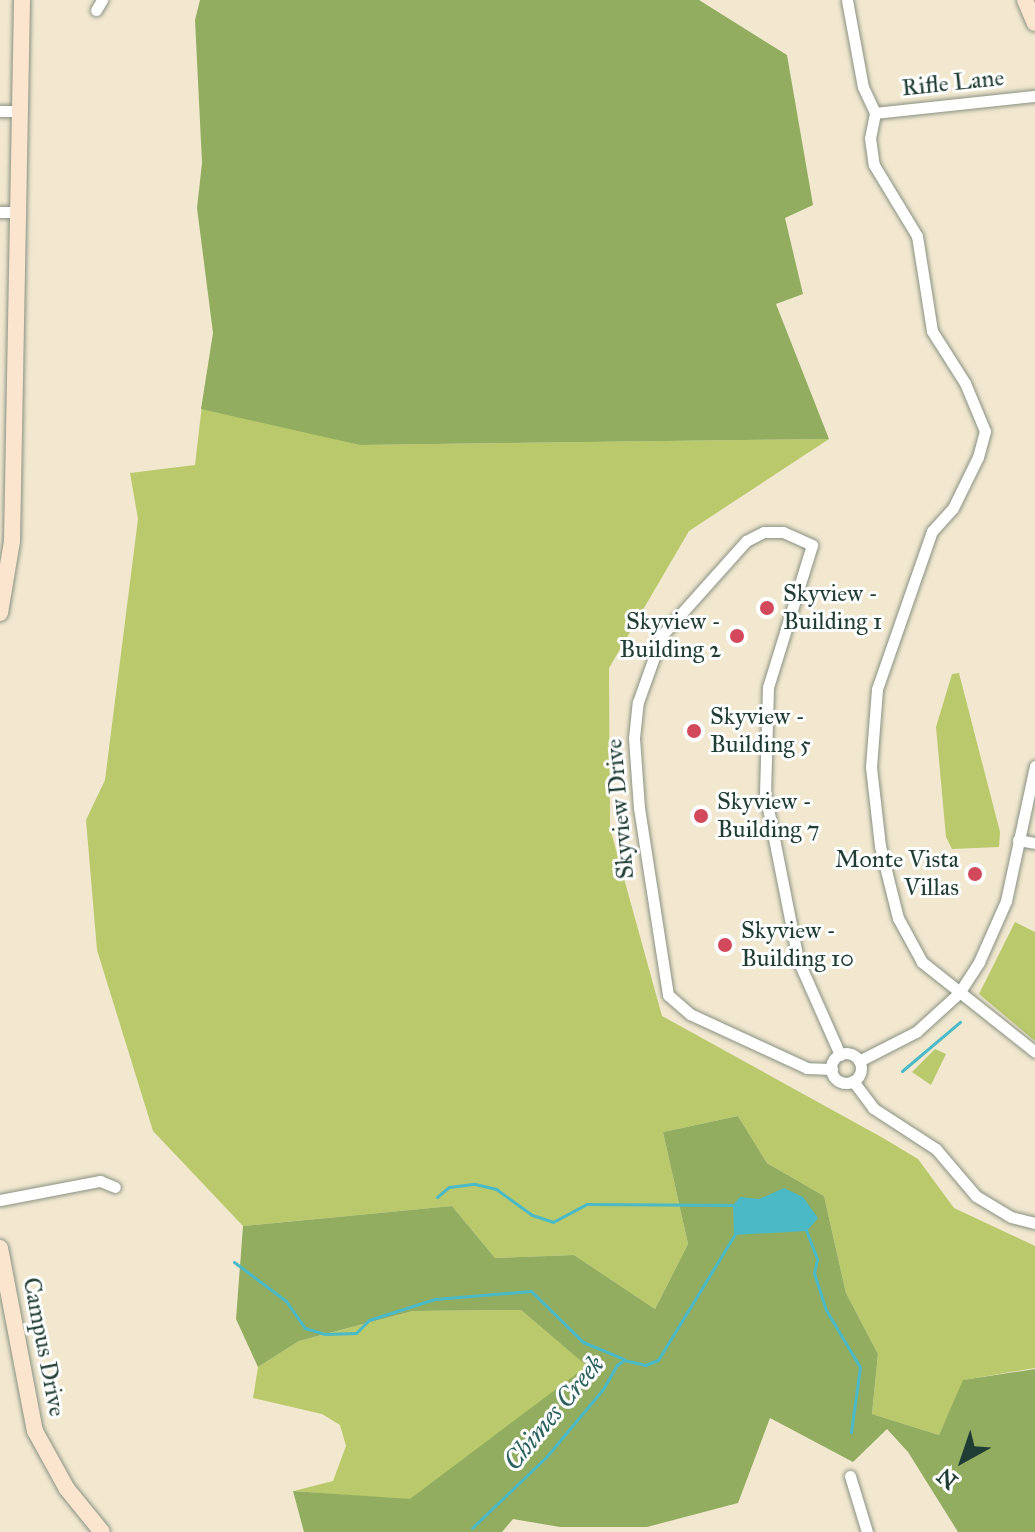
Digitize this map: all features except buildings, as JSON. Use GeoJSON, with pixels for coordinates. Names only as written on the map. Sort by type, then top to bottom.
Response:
{"type":"FeatureCollection","features":[{"type":"Feature","properties":{"kind":"street"},"geometry":{"type":"LineString","coordinates":[[0,613],[12,541],[22,0]]}},
{"type":"Feature","properties":{"kind":"street"},"geometry":{"type":"LineString","coordinates":[[847,0],[863,87],[875,113],[870,151],[883,183],[917,236],[932,331],[965,383],[985,431],[978,457],[953,508],[932,531],[877,689],[871,767],[880,846],[898,918],[922,962],[1035,1052]]}},
{"type":"Feature","properties":{"kind":"street"},"geometry":{"type":"LineString","coordinates":[[1025,0],[1035,23]]}},
{"type":"Feature","properties":{"kind":"street","name":"Rifle Lane"},"geometry":{"type":"LineString","coordinates":[[875,113],[1035,96]]}},
{"type":"Feature","properties":{"kind":"street"},"geometry":{"type":"LineString","coordinates":[[0,111],[19,111]]}},
{"type":"Feature","properties":{"kind":"street"},"geometry":{"type":"LineString","coordinates":[[0,212],[18,212]]}},
{"type":"Feature","properties":{"kind":"street","name":"Skyview Drive"},"geometry":{"type":"LineString","coordinates":[[832,1069],[794,1062],[690,1014],[668,995],[654,925],[634,738],[649,663],[662,635],[685,605],[755,536],[783,532],[812,545],[768,687],[765,793],[798,960],[840,1055]]}},
{"type":"Feature","properties":{"kind":"street"},"geometry":{"type":"LineString","coordinates":[[859,1061],[916,1032],[959,993],[995,932],[1035,766]]}},
{"type":"Feature","properties":{"kind":"street"},"geometry":{"type":"LineString","coordinates":[[1018,840],[1035,843]]}},
{"type":"Feature","properties":{"kind":"street"},"geometry":{"type":"LineString","coordinates":[[840,1055],[852,1055],[859,1061],[860,1074],[853,1081],[838,1080],[832,1069],[840,1055]]}},
{"type":"Feature","properties":{"kind":"street"},"geometry":{"type":"LineString","coordinates":[[853,1081],[873,1108],[936,1149],[976,1196],[1011,1217],[1035,1223]]}},
{"type":"Feature","properties":{"kind":"street"},"geometry":{"type":"LineString","coordinates":[[0,1200],[100,1181],[115,1187]]}},
{"type":"Feature","properties":{"kind":"street","name":"Campus Drive"},"geometry":{"type":"LineString","coordinates":[[0,1248],[35,1431],[67,1489],[102,1532]]}},
{"type":"Feature","properties":{"kind":"street"},"geometry":{"type":"LineString","coordinates":[[850,1476],[867,1532]]}},
{"type":"Feature","properties":{"kind":"green space"},"geometry":{"type":"Polygon","coordinates":[[[200,0],[699,0],[787,55],[813,205],[785,218],[803,294],[776,304],[829,439],[360,445],[201,409],[213,333],[197,208],[202,163],[195,20],[200,0]]]}},
{"type":"Feature","properties":{"kind":"green space"},"geometry":{"type":"Polygon","coordinates":[[[202,405],[360,445],[829,439],[689,531],[609,668],[610,828],[662,1016],[918,1159],[954,1208],[1035,1246],[1035,1368],[964,1380],[939,1435],[872,1414],[878,1354],[846,1293],[824,1196],[767,1163],[738,1116],[663,1132],[688,1244],[655,1309],[574,1255],[495,1258],[452,1206],[243,1226],[153,1131],[97,950],[86,820],[105,780],[138,519],[130,473],[195,465],[202,405]]]}},
{"type":"Feature","properties":{"kind":"green space"},"geometry":{"type":"Polygon","coordinates":[[[959,673],[1000,832],[999,847],[952,849],[946,837],[936,727],[952,674],[959,673]]]}},
{"type":"Feature","properties":{"kind":"green space"},"geometry":{"type":"Polygon","coordinates":[[[1015,922],[1035,932],[1035,1041],[979,994],[1015,922]]]}},
{"type":"Feature","properties":{"kind":"green space"},"geometry":{"type":"Polygon","coordinates":[[[935,1049],[946,1054],[931,1085],[912,1072],[935,1049]]]}},
{"type":"Feature","properties":{"kind":"green space"},"geometry":{"type":"Polygon","coordinates":[[[738,1116],[767,1163],[824,1196],[846,1293],[878,1354],[872,1414],[939,1435],[963,1380],[1035,1369],[1035,1532],[958,1532],[908,1452],[887,1429],[853,1462],[770,1418],[738,1503],[647,1527],[560,1527],[513,1519],[502,1532],[304,1532],[293,1491],[410,1499],[587,1366],[521,1310],[413,1311],[299,1341],[258,1367],[236,1319],[243,1226],[452,1206],[495,1258],[574,1255],[655,1309],[688,1244],[663,1132],[738,1116]]]}},
{"type":"Feature","properties":{"kind":"green space"},"geometry":{"type":"Polygon","coordinates":[[[521,1310],[588,1366],[410,1500],[294,1491],[333,1481],[346,1446],[340,1425],[322,1414],[253,1398],[258,1367],[299,1341],[413,1311],[521,1310]]]}},
{"type":"Feature","properties":{"kind":"water"},"geometry":{"type":"Polygon","coordinates":[[[784,1188],[803,1197],[818,1218],[807,1231],[734,1235],[733,1205],[740,1197],[759,1199],[784,1188]]]}},
{"type":"Feature","properties":{"kind":"waterway"},"geometry":{"type":"LineString","coordinates":[[902,1071],[960,1022]]}},
{"type":"Feature","properties":{"kind":"waterway"},"geometry":{"type":"LineString","coordinates":[[437,1197],[449,1187],[475,1184],[496,1189],[532,1215],[553,1222],[587,1204],[735,1205]]}},
{"type":"Feature","properties":{"kind":"waterway"},"geometry":{"type":"LineString","coordinates":[[806,1230],[817,1259],[814,1273],[826,1310],[860,1367],[851,1432]]}},
{"type":"Feature","properties":{"kind":"waterway","name":"Chimes Creek"},"geometry":{"type":"LineString","coordinates":[[472,1528],[547,1456],[603,1389],[617,1365],[624,1360],[645,1365],[658,1360],[735,1234]]}},
{"type":"Feature","properties":{"kind":"waterway"},"geometry":{"type":"LineString","coordinates":[[234,1262],[286,1301],[305,1328],[325,1334],[356,1333],[369,1320],[435,1299],[531,1291],[583,1342],[624,1359]]}},
{"type":"Feature","properties":{"kind":"place","name":"Skyview - Building 1"},"geometry":{"type":"Point","coordinates":[767,608]}},
{"type":"Feature","properties":{"kind":"place","name":"Skyview - Building 2"},"geometry":{"type":"Point","coordinates":[737,636]}},
{"type":"Feature","properties":{"kind":"place","name":"Skyview - Building 5"},"geometry":{"type":"Point","coordinates":[694,731]}},
{"type":"Feature","properties":{"kind":"place","name":"Skyview - Building 7"},"geometry":{"type":"Point","coordinates":[701,816]}},
{"type":"Feature","properties":{"kind":"place","name":"Monte Vista Villas"},"geometry":{"type":"Point","coordinates":[975,874]}},
{"type":"Feature","properties":{"kind":"place","name":"Skyview - Building 10"},"geometry":{"type":"Point","coordinates":[725,945]}}]}
